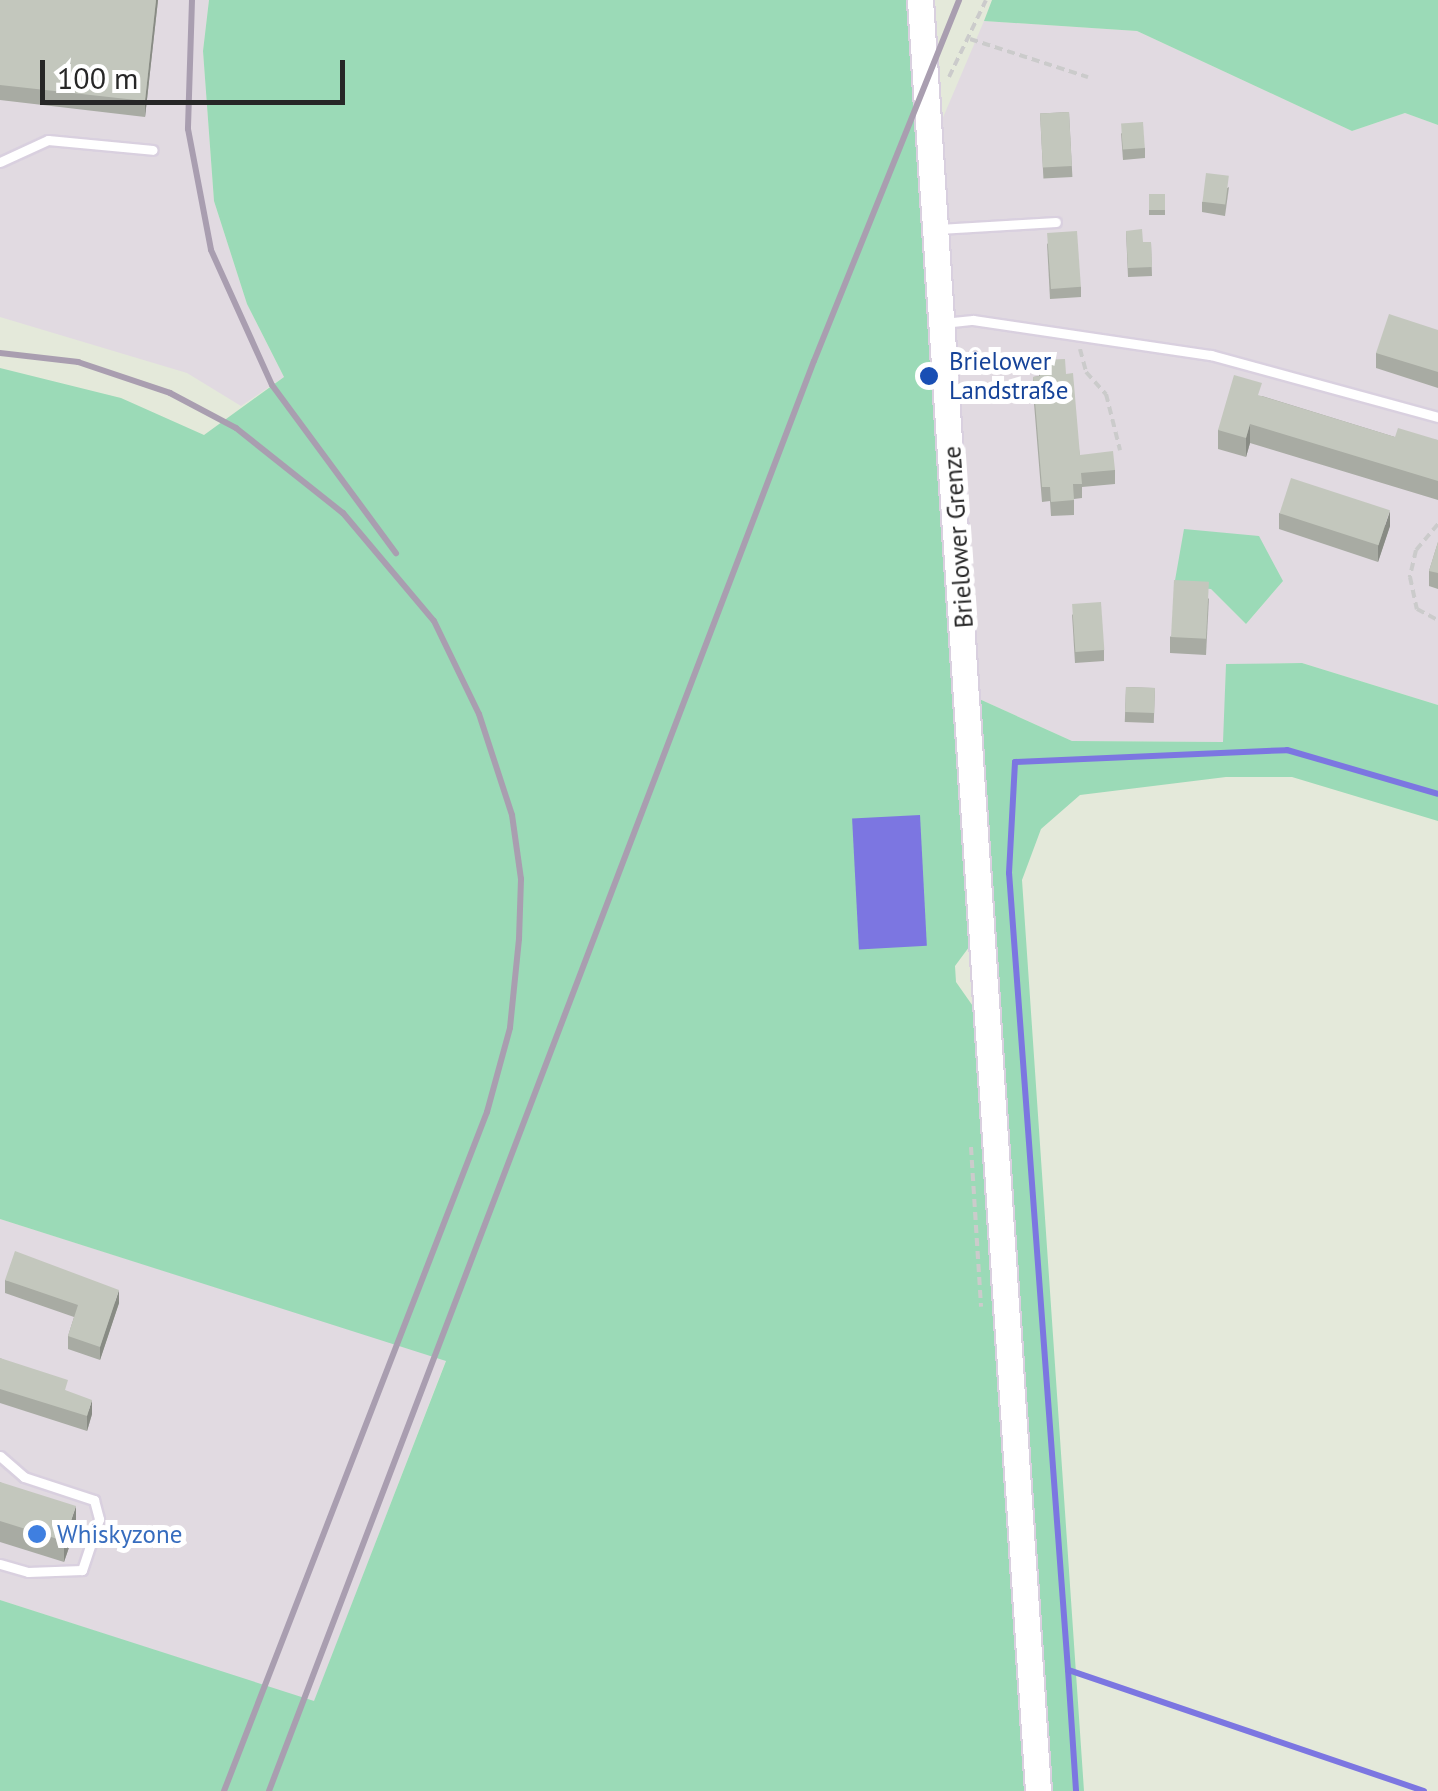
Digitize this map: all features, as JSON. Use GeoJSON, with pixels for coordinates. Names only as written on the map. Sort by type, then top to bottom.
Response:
{"type":"FeatureCollection","features":[{"type":"Feature","properties":{"kind":"main road","name":"Brielower Grenze"},"geometry":{"type":"LineString","coordinates":[[920,0],[1038,1791]]}},
{"type":"Feature","properties":{"kind":"lane"},"geometry":{"type":"LineString","coordinates":[[0,162],[48,140],[153,150]]}},
{"type":"Feature","properties":{"kind":"lane"},"geometry":{"type":"LineString","coordinates":[[936,229],[1056,222]]}},
{"type":"Feature","properties":{"kind":"lane"},"geometry":{"type":"LineString","coordinates":[[943,323],[974,320],[1279,369],[1438,417]]}},
{"type":"Feature","properties":{"kind":"lane"},"geometry":{"type":"LineString","coordinates":[[0,1456],[24,1477],[94,1500],[99,1518],[82,1570],[28,1572],[0,1564]]}},
{"type":"Feature","properties":{"kind":"path"},"geometry":{"type":"LineString","coordinates":[[928,117],[986,0]]}},
{"type":"Feature","properties":{"kind":"path"},"geometry":{"type":"LineString","coordinates":[[970,39],[1088,77]]}},
{"type":"Feature","properties":{"kind":"path"},"geometry":{"type":"LineString","coordinates":[[1076,335],[1086,372],[1106,394],[1120,450]]}},
{"type":"Feature","properties":{"kind":"path"},"geometry":{"type":"LineString","coordinates":[[1438,524],[1416,550],[1410,576],[1416,608],[1438,620]]}},
{"type":"Feature","properties":{"kind":"shaded area"},"geometry":{"type":"Polygon","coordinates":[[[0,0],[209,0],[203,51],[214,201],[247,304],[284,377],[241,406],[187,373],[0,317],[0,0]]]}},
{"type":"Feature","properties":{"kind":"shaded area"},"geometry":{"type":"Polygon","coordinates":[[[984,21],[1137,31],[1352,131],[1405,113],[1438,125],[1438,705],[1302,663],[1226,665],[1224,742],[1072,741],[977,698],[936,134],[984,21]],[[1283,581],[1211,589],[1246,624],[1283,581]]]}},
{"type":"Feature","properties":{"kind":"shaded area"},"geometry":{"type":"Polygon","coordinates":[[[920,815],[927,946],[859,949],[852,819],[920,815]]]}},
{"type":"Feature","properties":{"kind":"shaded area"},"geometry":{"type":"Polygon","coordinates":[[[0,1219],[446,1360],[314,1702],[0,1600],[0,1219]]]}},
{"type":"Feature","properties":{"kind":"green space"},"geometry":{"type":"Polygon","coordinates":[[[209,0],[908,0],[972,943],[955,966],[956,982],[977,1012],[1027,1791],[0,1791],[0,1600],[314,1701],[446,1361],[0,1219],[0,368],[121,398],[204,435],[284,377],[247,304],[214,201],[203,51],[209,0]]]}},
{"type":"Feature","properties":{"kind":"green space"},"geometry":{"type":"Polygon","coordinates":[[[992,0],[1438,0],[1438,125],[1405,113],[1352,131],[1137,31],[984,21],[992,0]]]}},
{"type":"Feature","properties":{"kind":"green space"},"geometry":{"type":"Polygon","coordinates":[[[1184,529],[1259,536],[1283,581],[1246,624],[1211,589],[1174,586],[1184,529]]]}},
{"type":"Feature","properties":{"kind":"green space"},"geometry":{"type":"Polygon","coordinates":[[[1302,663],[1438,705],[1438,821],[1292,777],[1226,777],[1080,795],[1041,829],[1022,880],[1084,1791],[1051,1791],[977,698],[1072,741],[1223,742],[1226,664],[1302,663]]]}},
{"type":"Feature","properties":{"kind":"building"},"geometry":{"type":"Polygon","coordinates":[[[0,0],[156,0],[145,101],[0,85],[0,0]]]}},
{"type":"Feature","properties":{"kind":"building"},"geometry":{"type":"Polygon","coordinates":[[[1069,112],[1072,166],[1043,167],[1040,114],[1069,112]]]}},
{"type":"Feature","properties":{"kind":"building"},"geometry":{"type":"Polygon","coordinates":[[[1143,122],[1145,148],[1123,149],[1121,124],[1143,122]]]}},
{"type":"Feature","properties":{"kind":"building"},"geometry":{"type":"Polygon","coordinates":[[[1206,173],[1229,176],[1225,205],[1202,202],[1206,173]]]}},
{"type":"Feature","properties":{"kind":"building"},"geometry":{"type":"Polygon","coordinates":[[[1149,194],[1165,194],[1165,210],[1149,210],[1149,194]]]}},
{"type":"Feature","properties":{"kind":"building"},"geometry":{"type":"Polygon","coordinates":[[[1142,229],[1143,242],[1151,242],[1152,267],[1128,268],[1126,231],[1142,229]]]}},
{"type":"Feature","properties":{"kind":"building"},"geometry":{"type":"Polygon","coordinates":[[[1077,231],[1081,287],[1051,289],[1047,233],[1077,231]]]}},
{"type":"Feature","properties":{"kind":"building"},"geometry":{"type":"Polygon","coordinates":[[[1389,314],[1438,330],[1438,372],[1376,353],[1389,314]]]}},
{"type":"Feature","properties":{"kind":"building"},"geometry":{"type":"Polygon","coordinates":[[[1065,359],[1066,374],[1073,373],[1080,455],[1113,451],[1115,470],[1081,473],[1082,484],[1073,484],[1074,500],[1051,502],[1050,487],[1042,487],[1033,377],[1040,376],[1039,360],[1065,359]]]}},
{"type":"Feature","properties":{"kind":"building"},"geometry":{"type":"Polygon","coordinates":[[[1234,375],[1262,383],[1258,395],[1395,437],[1398,428],[1438,440],[1438,481],[1250,424],[1246,438],[1218,430],[1234,375]]]}},
{"type":"Feature","properties":{"kind":"building"},"geometry":{"type":"Polygon","coordinates":[[[1291,478],[1390,510],[1378,545],[1280,513],[1291,478]]]}},
{"type":"Feature","properties":{"kind":"building"},"geometry":{"type":"Polygon","coordinates":[[[1438,542],[1438,573],[1429,571],[1438,542]]]}},
{"type":"Feature","properties":{"kind":"building"},"geometry":{"type":"Polygon","coordinates":[[[1174,580],[1209,582],[1206,639],[1171,637],[1174,580]]]}},
{"type":"Feature","properties":{"kind":"building"},"geometry":{"type":"Polygon","coordinates":[[[1101,602],[1104,650],[1075,652],[1072,604],[1101,602]]]}},
{"type":"Feature","properties":{"kind":"building"},"geometry":{"type":"Polygon","coordinates":[[[1126,687],[1155,688],[1154,713],[1125,712],[1126,687]]]}},
{"type":"Feature","properties":{"kind":"building"},"geometry":{"type":"Polygon","coordinates":[[[15,1251],[119,1290],[100,1347],[68,1336],[78,1305],[5,1280],[15,1251]]]}},
{"type":"Feature","properties":{"kind":"building"},"geometry":{"type":"Polygon","coordinates":[[[0,1358],[68,1380],[65,1390],[92,1400],[87,1416],[0,1389],[0,1358]]]}},
{"type":"Feature","properties":{"kind":"building"},"geometry":{"type":"Polygon","coordinates":[[[0,1482],[76,1506],[64,1541],[0,1521],[0,1482]]]}},
{"type":"Feature","properties":{"kind":"waterway"},"geometry":{"type":"LineString","coordinates":[[1424,1791],[1068,1670],[1009,873],[1015,762],[1287,750],[1438,794]]}},
{"type":"Feature","properties":{"kind":"waterway"},"geometry":{"type":"LineString","coordinates":[[1068,1670],[1076,1791]]}},
{"type":"Feature","properties":{"kind":"railway"},"geometry":{"type":"LineString","coordinates":[[192,0],[188,129],[211,250],[272,385],[396,553]]}},
{"type":"Feature","properties":{"kind":"railway"},"geometry":{"type":"LineString","coordinates":[[269,1791],[814,361],[959,0]]}},
{"type":"Feature","properties":{"kind":"railway"},"geometry":{"type":"LineString","coordinates":[[0,353],[78,362],[170,393],[236,428],[343,513],[434,621],[479,714],[512,815],[521,879],[519,939],[510,1028],[487,1112],[224,1791]]}},
{"type":"Feature","properties":{"kind":"place","name":"Brielower Landstraße"},"geometry":{"type":"Point","coordinates":[929,376]}},
{"type":"Feature","properties":{"kind":"place","name":"Whiskyzone"},"geometry":{"type":"Point","coordinates":[37,1534]}}]}
